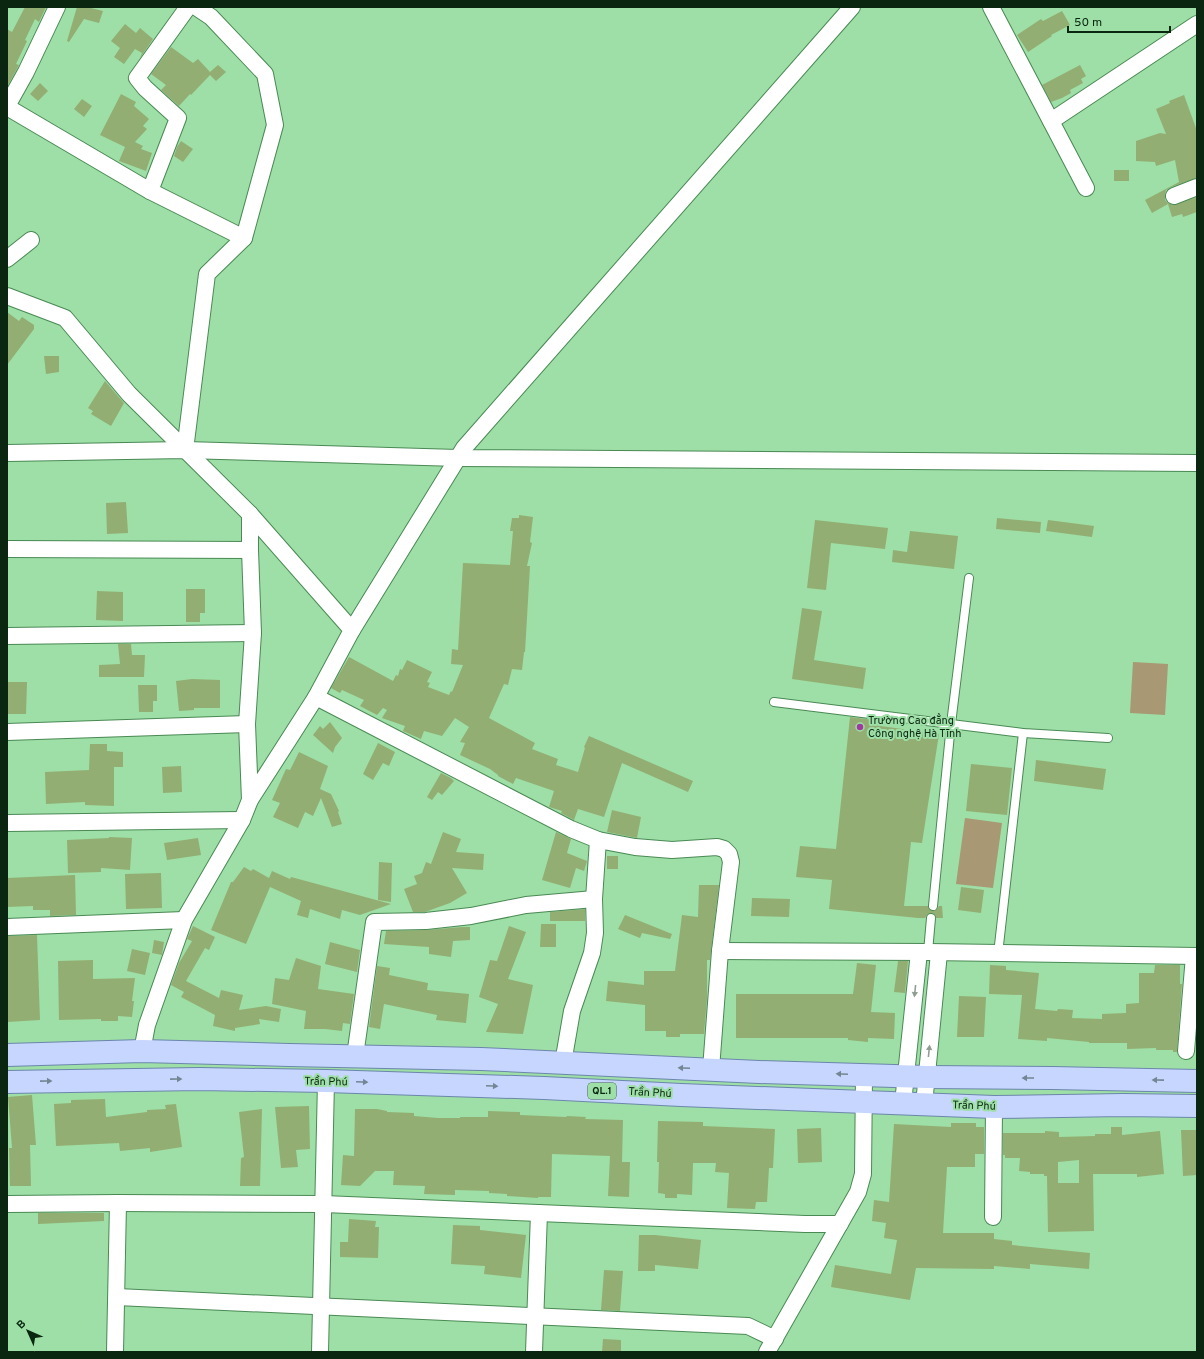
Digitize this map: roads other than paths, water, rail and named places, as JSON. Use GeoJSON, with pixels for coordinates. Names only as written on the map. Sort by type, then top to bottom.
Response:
{"type":"FeatureCollection","features":[{"type":"Feature","properties":{"kind":"main road"},"geometry":{"type":"LineString","coordinates":[[7,1055],[142,1052],[355,1056],[473,1059],[759,1072],[927,1077],[1197,1081]]}},
{"type":"Feature","properties":{"kind":"main road","name":"Trần Phú"},"geometry":{"type":"LineString","coordinates":[[7,1082],[199,1079],[326,1081],[544,1088],[994,1108],[1123,1105],[1197,1106]]}},
{"type":"Feature","properties":{"kind":"street"},"geometry":{"type":"LineString","coordinates":[[57,7],[26,72],[7,106],[150,191],[244,238]]}},
{"type":"Feature","properties":{"kind":"street"},"geometry":{"type":"LineString","coordinates":[[150,191],[178,118],[145,88],[137,78],[188,7]]}},
{"type":"Feature","properties":{"kind":"street"},"geometry":{"type":"LineString","coordinates":[[185,450],[207,274],[244,238],[275,124],[265,74],[211,17],[196,7]]}},
{"type":"Feature","properties":{"kind":"street"},"geometry":{"type":"LineString","coordinates":[[142,1052],[147,1025],[184,920],[242,820],[250,800],[316,697],[352,630],[464,448],[852,7]]}},
{"type":"Feature","properties":{"kind":"street"},"geometry":{"type":"LineString","coordinates":[[991,7],[1086,188]]}},
{"type":"Feature","properties":{"kind":"street"},"geometry":{"type":"LineString","coordinates":[[1051,121],[1197,24]]}},
{"type":"Feature","properties":{"kind":"street"},"geometry":{"type":"LineString","coordinates":[[1174,196],[1197,187]]}},
{"type":"Feature","properties":{"kind":"street"},"geometry":{"type":"LineString","coordinates":[[7,259],[31,240]]}},
{"type":"Feature","properties":{"kind":"street"},"geometry":{"type":"LineString","coordinates":[[7,296],[65,318],[129,394],[250,514],[352,630]]}},
{"type":"Feature","properties":{"kind":"street"},"geometry":{"type":"LineString","coordinates":[[7,453],[185,450],[458,458],[1197,463]]}},
{"type":"Feature","properties":{"kind":"street"},"geometry":{"type":"LineString","coordinates":[[250,514],[253,633],[247,724],[250,800]]}},
{"type":"Feature","properties":{"kind":"street"},"geometry":{"type":"LineString","coordinates":[[7,549],[250,550]]}},
{"type":"Feature","properties":{"kind":"street"},"geometry":{"type":"LineString","coordinates":[[7,636],[253,633]]}},
{"type":"Feature","properties":{"kind":"street"},"geometry":{"type":"LineString","coordinates":[[316,697],[571,828],[598,840],[634,847],[672,850],[717,847],[724,849],[729,854],[731,862],[720,951],[711,1069]]}},
{"type":"Feature","properties":{"kind":"street"},"geometry":{"type":"LineString","coordinates":[[7,732],[247,724]]}},
{"type":"Feature","properties":{"kind":"street"},"geometry":{"type":"LineString","coordinates":[[7,823],[242,820]]}},
{"type":"Feature","properties":{"kind":"street"},"geometry":{"type":"LineString","coordinates":[[564,1063],[572,1011],[592,953],[595,933],[594,900],[598,840]]}},
{"type":"Feature","properties":{"kind":"street"},"geometry":{"type":"LineString","coordinates":[[355,1056],[374,922],[426,921],[471,916],[526,905],[594,900]]}},
{"type":"Feature","properties":{"kind":"street"},"geometry":{"type":"LineString","coordinates":[[7,927],[184,920]]}},
{"type":"Feature","properties":{"kind":"street"},"geometry":{"type":"LineString","coordinates":[[720,951],[1195,956],[1186,1051]]}},
{"type":"Feature","properties":{"kind":"street"},"geometry":{"type":"LineString","coordinates":[[903,1103],[905,1076],[929,952]]}},
{"type":"Feature","properties":{"kind":"street"},"geometry":{"type":"LineString","coordinates":[[924,1104],[927,1077],[929,952]]}},
{"type":"Feature","properties":{"kind":"street"},"geometry":{"type":"LineString","coordinates":[[117,1297],[748,1326],[771,1345],[858,1192],[863,1174],[864,1075]]}},
{"type":"Feature","properties":{"kind":"street"},"geometry":{"type":"LineString","coordinates":[[320,1352],[326,1081]]}},
{"type":"Feature","properties":{"kind":"street"},"geometry":{"type":"LineString","coordinates":[[993,1217],[994,1108]]}},
{"type":"Feature","properties":{"kind":"street"},"geometry":{"type":"LineString","coordinates":[[115,1352],[118,1203]]}},
{"type":"Feature","properties":{"kind":"street"},"geometry":{"type":"LineString","coordinates":[[7,1204],[324,1204],[805,1224],[840,1224]]}},
{"type":"Feature","properties":{"kind":"street"},"geometry":{"type":"LineString","coordinates":[[534,1352],[539,1213]]}},
{"type":"Feature","properties":{"kind":"lane"},"geometry":{"type":"LineString","coordinates":[[933,906],[951,724],[970,578]]}},
{"type":"Feature","properties":{"kind":"lane"},"geometry":{"type":"LineString","coordinates":[[774,702],[1023,733],[1108,738]]}},
{"type":"Feature","properties":{"kind":"lane"},"geometry":{"type":"LineString","coordinates":[[998,954],[1023,733]]}},
{"type":"Feature","properties":{"kind":"lane"},"geometry":{"type":"LineString","coordinates":[[929,952],[932,918]]}},
{"type":"Feature","properties":{"kind":"place","name":"Trường Cao đẳng Công nghệ Hà Tĩnh"},"geometry":{"type":"Point","coordinates":[860,727]}}]}
